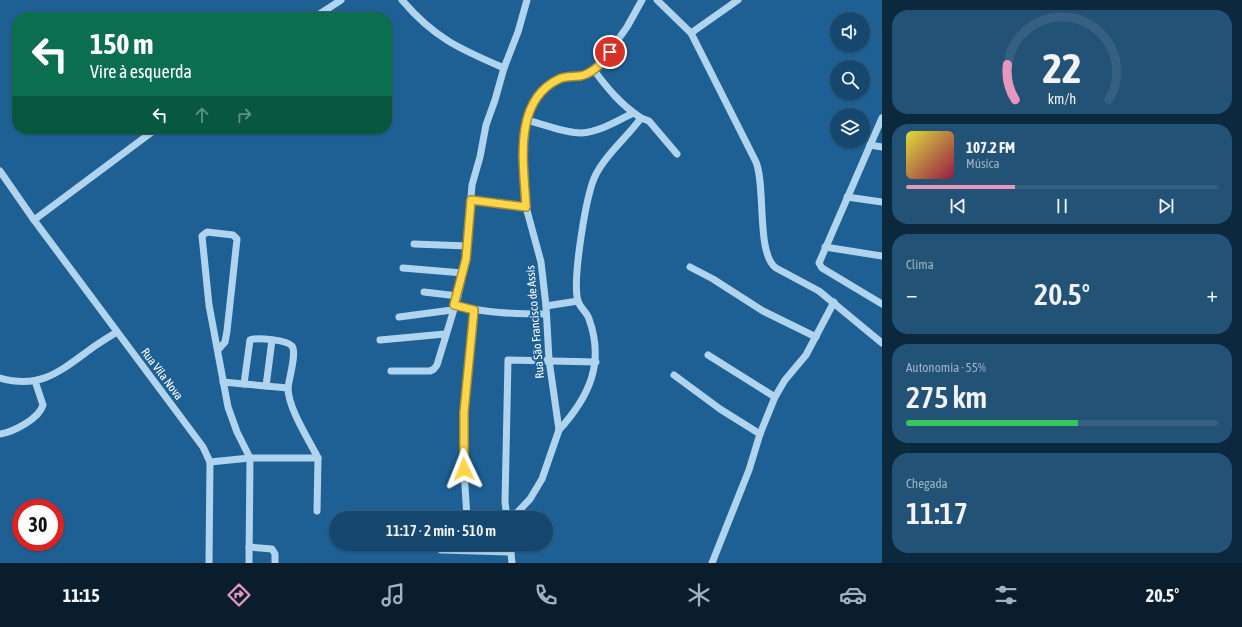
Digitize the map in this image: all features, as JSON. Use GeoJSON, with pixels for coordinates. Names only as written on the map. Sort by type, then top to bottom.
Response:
{"type":"FeatureCollection","features":[{"type":"Feature","properties":{"kind":"street"},"geometry":{"type":"LineString","coordinates":[[323,12],[341,0]]}},
{"type":"Feature","properties":{"kind":"street"},"geometry":{"type":"LineString","coordinates":[[402,0],[426,26],[444,40],[504,68]]}},
{"type":"Feature","properties":{"kind":"street"},"geometry":{"type":"LineString","coordinates":[[391,371],[432,370],[437,365],[445,334],[458,296],[463,273],[468,246],[472,185],[480,157],[486,125],[504,68],[518,32],[527,0]]}},
{"type":"Feature","properties":{"kind":"street","name":"Rua São Francisco de Assis"},"geometry":{"type":"LineString","coordinates":[[519,511],[530,499],[542,479],[559,430],[549,360],[546,306],[541,262],[526,207],[522,155],[526,120],[539,94],[548,85],[561,78],[582,76],[600,65],[610,52],[642,0]]}},
{"type":"Feature","properties":{"kind":"street"},"geometry":{"type":"LineString","coordinates":[[657,0],[691,33],[759,168],[765,239],[770,262],[776,268],[819,291],[882,343]]}},
{"type":"Feature","properties":{"kind":"street"},"geometry":{"type":"LineString","coordinates":[[691,33],[738,0]]}},
{"type":"Feature","properties":{"kind":"street"},"geometry":{"type":"LineString","coordinates":[[593,69],[618,100],[633,113],[649,122],[677,154]]}},
{"type":"Feature","properties":{"kind":"street"},"geometry":{"type":"LineString","coordinates":[[526,120],[568,131],[582,133],[604,127],[633,113]]}},
{"type":"Feature","properties":{"kind":"street"},"geometry":{"type":"LineString","coordinates":[[559,430],[576,412],[591,380],[596,362],[589,317],[578,301],[577,282],[585,213],[592,184],[601,166],[641,118]]}},
{"type":"Feature","properties":{"kind":"street"},"geometry":{"type":"LineString","coordinates":[[882,118],[870,145],[882,147]]}},
{"type":"Feature","properties":{"kind":"street"},"geometry":{"type":"LineString","coordinates":[[34,220],[149,134]]}},
{"type":"Feature","properties":{"kind":"street"},"geometry":{"type":"LineString","coordinates":[[869,148],[819,263],[822,268],[882,304]]}},
{"type":"Feature","properties":{"kind":"street","name":"Rua Vila Nova"},"geometry":{"type":"LineString","coordinates":[[0,171],[34,220],[203,447],[210,462],[209,563]]}},
{"type":"Feature","properties":{"kind":"street"},"geometry":{"type":"LineString","coordinates":[[847,197],[882,202]]}},
{"type":"Feature","properties":{"kind":"street"},"geometry":{"type":"LineString","coordinates":[[471,200],[526,207]]}},
{"type":"Feature","properties":{"kind":"street"},"geometry":{"type":"LineString","coordinates":[[218,350],[225,342],[227,332],[237,239],[233,235],[207,232],[202,236],[210,305],[223,382],[228,407],[234,426],[250,458],[249,563]]}},
{"type":"Feature","properties":{"kind":"street"},"geometry":{"type":"LineString","coordinates":[[414,244],[468,246]]}},
{"type":"Feature","properties":{"kind":"street"},"geometry":{"type":"LineString","coordinates":[[825,247],[882,256]]}},
{"type":"Feature","properties":{"kind":"street"},"geometry":{"type":"LineString","coordinates":[[690,267],[712,279],[763,312],[816,338]]}},
{"type":"Feature","properties":{"kind":"street"},"geometry":{"type":"LineString","coordinates":[[403,268],[463,273]]}},
{"type":"Feature","properties":{"kind":"street"},"geometry":{"type":"LineString","coordinates":[[424,292],[458,296]]}},
{"type":"Feature","properties":{"kind":"street"},"geometry":{"type":"LineString","coordinates":[[546,306],[578,301]]}},
{"type":"Feature","properties":{"kind":"street"},"geometry":{"type":"LineString","coordinates":[[712,563],[749,470],[760,434],[775,397],[786,380],[806,355],[834,302]]}},
{"type":"Feature","properties":{"kind":"street"},"geometry":{"type":"LineString","coordinates":[[399,317],[453,308],[512,314],[546,314]]}},
{"type":"Feature","properties":{"kind":"street"},"geometry":{"type":"LineString","coordinates":[[466,511],[463,454],[464,412],[474,310]]}},
{"type":"Feature","properties":{"kind":"street"},"geometry":{"type":"LineString","coordinates":[[0,378],[17,382],[35,381],[50,377],[117,332]]}},
{"type":"Feature","properties":{"kind":"street"},"geometry":{"type":"LineString","coordinates":[[380,340],[445,334]]}},
{"type":"Feature","properties":{"kind":"street"},"geometry":{"type":"LineString","coordinates":[[244,384],[249,342],[253,339],[272,340],[286,342],[293,347],[294,352],[288,388],[291,403],[318,458],[317,511]]}},
{"type":"Feature","properties":{"kind":"street"},"geometry":{"type":"LineString","coordinates":[[266,386],[272,340]]}},
{"type":"Feature","properties":{"kind":"street"},"geometry":{"type":"LineString","coordinates":[[708,355],[775,397]]}},
{"type":"Feature","properties":{"kind":"street"},"geometry":{"type":"LineString","coordinates":[[506,511],[505,502],[508,360],[596,362]]}},
{"type":"Feature","properties":{"kind":"street"},"geometry":{"type":"LineString","coordinates":[[674,375],[720,409],[760,434]]}},
{"type":"Feature","properties":{"kind":"street"},"geometry":{"type":"LineString","coordinates":[[0,434],[24,424],[41,411],[43,405],[35,381]]}},
{"type":"Feature","properties":{"kind":"street"},"geometry":{"type":"LineString","coordinates":[[223,382],[288,388]]}},
{"type":"Feature","properties":{"kind":"street"},"geometry":{"type":"LineString","coordinates":[[210,462],[250,458],[318,458]]}},
{"type":"Feature","properties":{"kind":"street"},"geometry":{"type":"LineString","coordinates":[[249,546],[272,549],[275,554],[275,563]]}},
{"type":"Feature","properties":{"kind":"street"},"geometry":{"type":"LineString","coordinates":[[476,551],[510,552],[512,563]]}},
{"type":"Feature","properties":{"kind":"route"},"geometry":{"type":"LineString","coordinates":[[464,469],[464,412],[474,310],[454,305],[458,296],[466,259],[470,234],[471,200],[526,207],[522,155],[526,120],[539,94],[548,85],[561,78],[582,76],[600,65],[610,52]]}}]}
